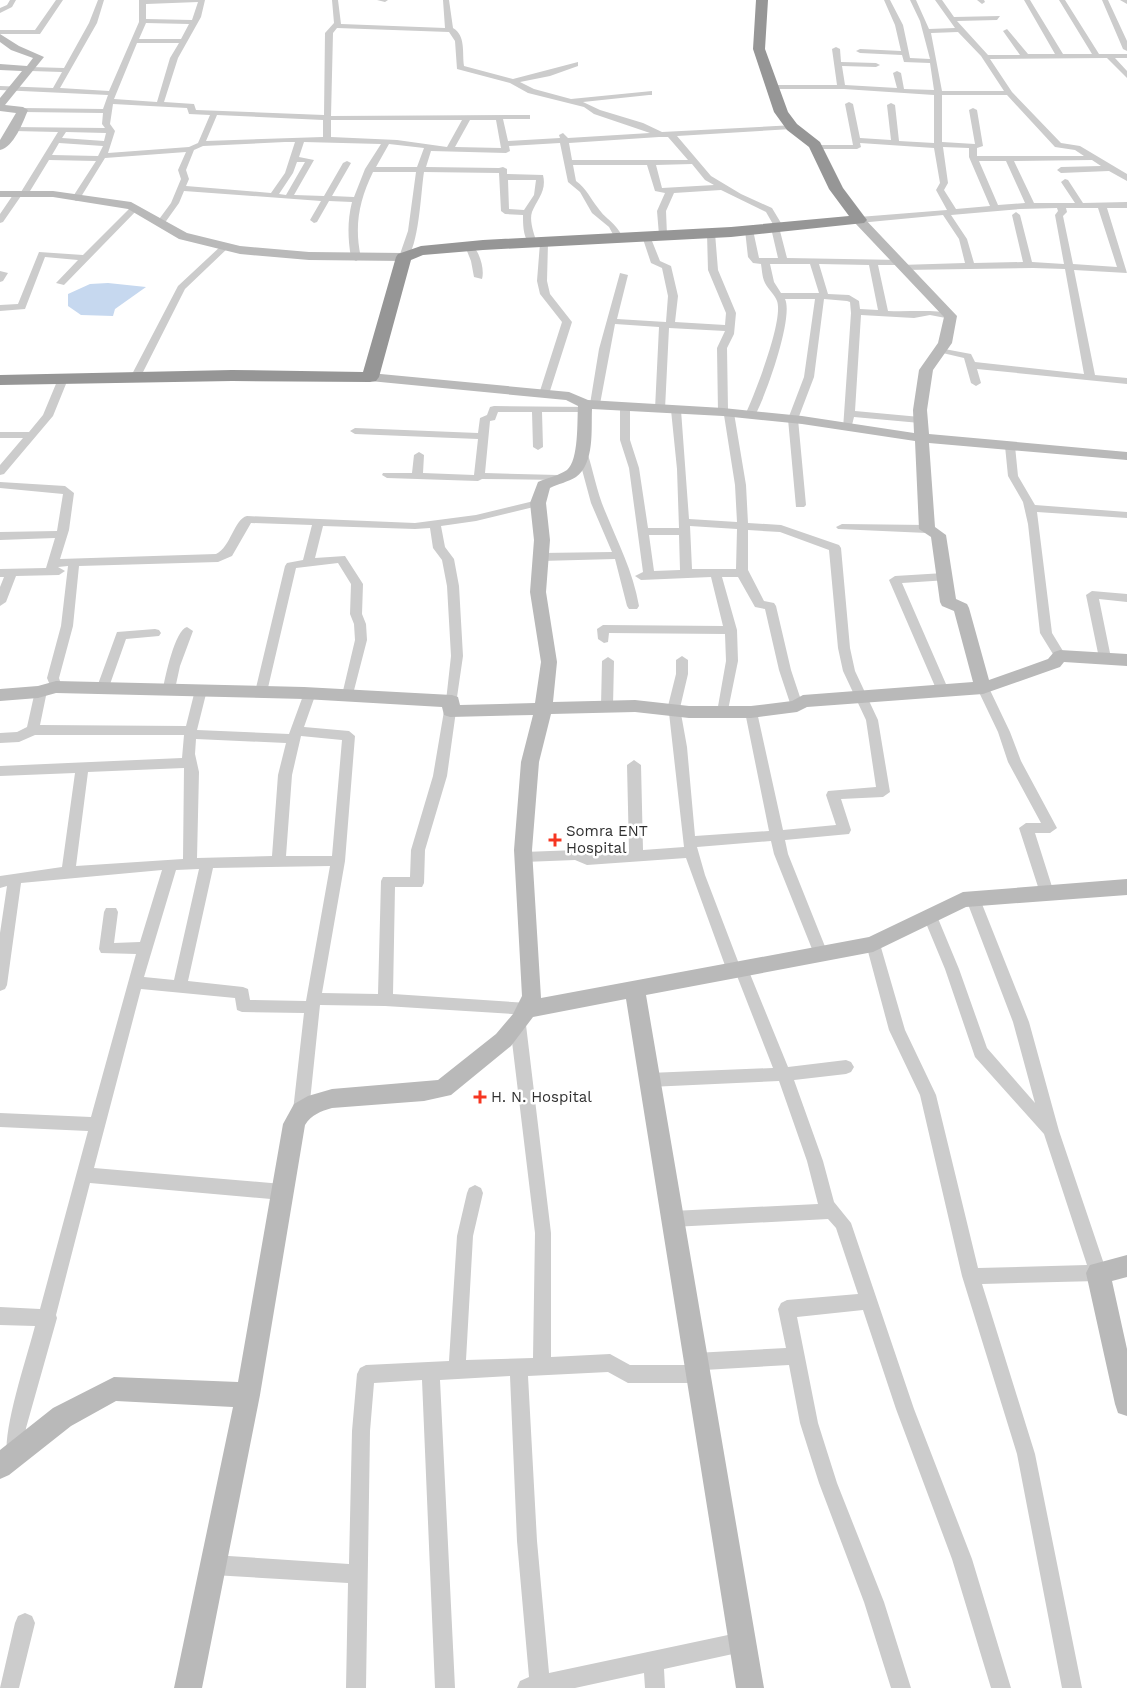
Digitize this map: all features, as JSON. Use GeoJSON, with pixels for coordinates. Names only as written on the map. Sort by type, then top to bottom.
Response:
{"type":"FeatureCollection","features":[{"type":"Feature","properties":{"kind":"highway"},"geometry":{"type":"LineString","coordinates":[[762,0],[759,49],[782,112],[792,127],[816,147],[836,189],[859,220]]}},
{"type":"Feature","properties":{"kind":"highway"},"geometry":{"type":"LineString","coordinates":[[0,380],[286,374],[370,377],[404,257],[422,251],[469,246],[711,233],[859,220]]}},
{"type":"Feature","properties":{"kind":"street"},"geometry":{"type":"LineString","coordinates":[[0,10],[10,6],[13,0]]}},
{"type":"Feature","properties":{"kind":"street"},"geometry":{"type":"LineString","coordinates":[[0,32],[37,32],[60,0]]}},
{"type":"Feature","properties":{"kind":"street"},"geometry":{"type":"LineString","coordinates":[[54,91],[93,23],[101,0]]}},
{"type":"Feature","properties":{"kind":"street"},"geometry":{"type":"LineString","coordinates":[[76,198],[102,158],[108,144],[111,131],[106,124],[107,111],[133,41],[143,21],[142,1],[202,0],[194,22],[174,58],[160,104]]}},
{"type":"Feature","properties":{"kind":"street"},"geometry":{"type":"LineString","coordinates":[[335,0],[337,26]]}},
{"type":"Feature","properties":{"kind":"street"},"geometry":{"type":"LineString","coordinates":[[380,0],[385,0]]}},
{"type":"Feature","properties":{"kind":"street"},"geometry":{"type":"LineString","coordinates":[[446,0],[450,29]]}},
{"type":"Feature","properties":{"kind":"street"},"geometry":{"type":"LineString","coordinates":[[887,0],[899,25],[907,60],[933,61]]}},
{"type":"Feature","properties":{"kind":"street"},"geometry":{"type":"LineString","coordinates":[[913,0],[926,31],[938,93],[939,168],[944,182],[940,190],[963,239],[970,266]]}},
{"type":"Feature","properties":{"kind":"street"},"geometry":{"type":"LineString","coordinates":[[938,0],[960,30],[986,57],[1009,93],[1058,145],[1076,148],[1127,178]]}},
{"type":"Feature","properties":{"kind":"street"},"geometry":{"type":"LineString","coordinates":[[1027,0],[1060,56]]}},
{"type":"Feature","properties":{"kind":"street"},"geometry":{"type":"LineString","coordinates":[[1062,0],[1096,55]]}},
{"type":"Feature","properties":{"kind":"street"},"geometry":{"type":"LineString","coordinates":[[1105,0],[1108,12],[1127,49]]}},
{"type":"Feature","properties":{"kind":"street"},"geometry":{"type":"LineString","coordinates":[[1123,0],[1127,2]]}},
{"type":"Feature","properties":{"kind":"street"},"geometry":{"type":"LineString","coordinates":[[952,19],[997,18]]}},
{"type":"Feature","properties":{"kind":"street"},"geometry":{"type":"LineString","coordinates":[[143,21],[194,22]]}},
{"type":"Feature","properties":{"kind":"street"},"geometry":{"type":"LineString","coordinates":[[327,140],[329,33],[337,26],[450,29],[456,32],[459,39],[460,67],[513,81],[531,91],[587,105],[597,112],[640,125],[663,136]]}},
{"type":"Feature","properties":{"kind":"street"},"geometry":{"type":"LineString","coordinates":[[926,31],[960,30]]}},
{"type":"Feature","properties":{"kind":"street"},"geometry":{"type":"LineString","coordinates":[[1007,31],[1026,56]]}},
{"type":"Feature","properties":{"kind":"street"},"geometry":{"type":"LineString","coordinates":[[0,37],[15,48],[39,57],[0,107]]}},
{"type":"Feature","properties":{"kind":"street"},"geometry":{"type":"LineString","coordinates":[[133,41],[183,41]]}},
{"type":"Feature","properties":{"kind":"street"},"geometry":{"type":"LineString","coordinates":[[836,48],[841,87]]}},
{"type":"Feature","properties":{"kind":"street"},"geometry":{"type":"LineString","coordinates":[[860,52],[905,53]]}},
{"type":"Feature","properties":{"kind":"street"},"geometry":{"type":"LineString","coordinates":[[1109,56],[1127,76]]}},
{"type":"Feature","properties":{"kind":"street"},"geometry":{"type":"LineString","coordinates":[[986,57],[1127,56]]}},
{"type":"Feature","properties":{"kind":"street"},"geometry":{"type":"LineString","coordinates":[[513,81],[547,74],[575,64]]}},
{"type":"Feature","properties":{"kind":"street"},"geometry":{"type":"LineString","coordinates":[[837,64],[876,65]]}},
{"type":"Feature","properties":{"kind":"street"},"geometry":{"type":"LineString","coordinates":[[0,67],[66,70]]}},
{"type":"Feature","properties":{"kind":"street"},"geometry":{"type":"LineString","coordinates":[[897,73],[901,90]]}},
{"type":"Feature","properties":{"kind":"street"},"geometry":{"type":"LineString","coordinates":[[773,87],[841,87],[938,93],[1009,93]]}},
{"type":"Feature","properties":{"kind":"street"},"geometry":{"type":"LineString","coordinates":[[0,88],[54,91],[191,106],[192,112],[327,118],[527,117]]}},
{"type":"Feature","properties":{"kind":"street"},"geometry":{"type":"LineString","coordinates":[[571,100],[649,93]]}},
{"type":"Feature","properties":{"kind":"street"},"geometry":{"type":"LineString","coordinates":[[816,147],[857,147],[849,104]]}},
{"type":"Feature","properties":{"kind":"street"},"geometry":{"type":"LineString","coordinates":[[891,105],[895,143]]}},
{"type":"Feature","properties":{"kind":"street"},"geometry":{"type":"LineString","coordinates":[[0,107],[23,110],[62,122],[111,131]]}},
{"type":"Feature","properties":{"kind":"street"},"geometry":{"type":"LineString","coordinates":[[0,147],[14,129],[23,110]]}},
{"type":"Feature","properties":{"kind":"street"},"geometry":{"type":"LineString","coordinates":[[856,140],[979,146],[973,110]]}},
{"type":"Feature","properties":{"kind":"street"},"geometry":{"type":"LineString","coordinates":[[14,129],[62,122],[107,111]]}},
{"type":"Feature","properties":{"kind":"street"},"geometry":{"type":"LineString","coordinates":[[201,144],[215,112]]}},
{"type":"Feature","properties":{"kind":"street"},"geometry":{"type":"LineString","coordinates":[[449,150],[467,117]]}},
{"type":"Feature","properties":{"kind":"street"},"geometry":{"type":"LineString","coordinates":[[499,117],[505,148],[502,163],[506,211],[527,213]]}},
{"type":"Feature","properties":{"kind":"street"},"geometry":{"type":"LineString","coordinates":[[0,220],[21,194],[56,140],[62,122]]}},
{"type":"Feature","properties":{"kind":"street"},"geometry":{"type":"LineString","coordinates":[[45,157],[102,158],[191,149],[201,144],[300,140],[386,142],[449,150],[505,148],[564,138],[672,136],[792,127]]}},
{"type":"Feature","properties":{"kind":"street"},"geometry":{"type":"LineString","coordinates":[[672,136],[708,178],[769,210],[778,228],[783,261]]}},
{"type":"Feature","properties":{"kind":"street"},"geometry":{"type":"LineString","coordinates":[[564,138],[572,182],[582,190],[594,211],[613,226],[619,238]]}},
{"type":"Feature","properties":{"kind":"street"},"geometry":{"type":"LineString","coordinates":[[56,140],[108,144]]}},
{"type":"Feature","properties":{"kind":"street"},"geometry":{"type":"LineString","coordinates":[[274,196],[289,173],[300,140]]}},
{"type":"Feature","properties":{"kind":"street"},"geometry":{"type":"LineString","coordinates":[[356,258],[351,222],[356,200],[369,169],[386,142]]}},
{"type":"Feature","properties":{"kind":"street"},"geometry":{"type":"LineString","coordinates":[[973,146],[974,159],[995,208]]}},
{"type":"Feature","properties":{"kind":"street"},"geometry":{"type":"LineString","coordinates":[[0,194],[53,194],[117,203],[135,208],[183,236],[225,247],[278,254],[356,258],[404,257],[410,244],[415,196],[428,147]]}},
{"type":"Feature","properties":{"kind":"street"},"geometry":{"type":"LineString","coordinates":[[161,222],[175,203],[185,179],[182,170],[191,149]]}},
{"type":"Feature","properties":{"kind":"street"},"geometry":{"type":"LineString","coordinates":[[974,159],[1092,158]]}},
{"type":"Feature","properties":{"kind":"street"},"geometry":{"type":"LineString","coordinates":[[289,197],[310,160],[294,159]]}},
{"type":"Feature","properties":{"kind":"street"},"geometry":{"type":"LineString","coordinates":[[1009,159],[1031,206]]}},
{"type":"Feature","properties":{"kind":"street"},"geometry":{"type":"LineString","coordinates":[[651,162],[659,191],[724,188]]}},
{"type":"Feature","properties":{"kind":"street"},"geometry":{"type":"LineString","coordinates":[[568,163],[693,162]]}},
{"type":"Feature","properties":{"kind":"street"},"geometry":{"type":"LineString","coordinates":[[314,220],[347,163]]}},
{"type":"Feature","properties":{"kind":"street"},"geometry":{"type":"LineString","coordinates":[[369,169],[422,169],[540,177],[538,195],[527,213],[528,229],[538,243],[542,281],[546,294],[567,322],[540,401],[538,447]]}},
{"type":"Feature","properties":{"kind":"street"},"geometry":{"type":"LineString","coordinates":[[1060,170],[1127,169]]}},
{"type":"Feature","properties":{"kind":"street"},"geometry":{"type":"LineString","coordinates":[[1065,182],[1081,206]]}},
{"type":"Feature","properties":{"kind":"street"},"geometry":{"type":"LineString","coordinates":[[181,188],[274,196],[356,200]]}},
{"type":"Feature","properties":{"kind":"street"},"geometry":{"type":"LineString","coordinates":[[664,235],[660,214],[662,204],[672,190]]}},
{"type":"Feature","properties":{"kind":"street"},"geometry":{"type":"LineString","coordinates":[[859,220],[1031,206],[1126,208]]}},
{"type":"Feature","properties":{"kind":"street"},"geometry":{"type":"LineString","coordinates":[[1061,206],[1063,212],[1059,214],[1090,377]]}},
{"type":"Feature","properties":{"kind":"street"},"geometry":{"type":"LineString","coordinates":[[749,230],[752,256],[756,261],[873,262],[900,265],[1028,265],[1125,270],[1102,206]]}},
{"type":"Feature","properties":{"kind":"street"},"geometry":{"type":"LineString","coordinates":[[61,283],[135,208]]}},
{"type":"Feature","properties":{"kind":"street"},"geometry":{"type":"LineString","coordinates":[[1016,215],[1028,265]]}},
{"type":"Feature","properties":{"kind":"street"},"geometry":{"type":"LineString","coordinates":[[859,220],[900,265],[951,316]]}},
{"type":"Feature","properties":{"kind":"street"},"geometry":{"type":"LineString","coordinates":[[711,233],[713,270],[731,313],[729,328],[722,348],[726,413],[741,487],[742,525],[740,552],[742,574],[757,596],[759,604],[770,606],[785,670],[797,706]]}},
{"type":"Feature","properties":{"kind":"street"},"geometry":{"type":"LineString","coordinates":[[646,236],[656,263],[666,266],[672,296],[667,325],[660,408]]}},
{"type":"Feature","properties":{"kind":"street"},"geometry":{"type":"LineString","coordinates":[[469,246],[476,262],[479,277]]}},
{"type":"Feature","properties":{"kind":"street"},"geometry":{"type":"LineString","coordinates":[[135,378],[181,288],[225,247]]}},
{"type":"Feature","properties":{"kind":"street"},"geometry":{"type":"LineString","coordinates":[[0,308],[22,307],[42,254],[85,258]]}},
{"type":"Feature","properties":{"kind":"street"},"geometry":{"type":"LineString","coordinates":[[750,415],[758,399],[781,326],[782,301],[769,282],[765,261]]}},
{"type":"Feature","properties":{"kind":"street"},"geometry":{"type":"LineString","coordinates":[[800,505],[793,419],[808,377],[822,296],[814,261]]}},
{"type":"Feature","properties":{"kind":"street"},"geometry":{"type":"LineString","coordinates":[[873,262],[884,314]]}},
{"type":"Feature","properties":{"kind":"street"},"geometry":{"type":"LineString","coordinates":[[301,1111],[346,1095],[442,1089],[493,1050],[523,1017],[532,996],[524,857],[530,762],[544,710],[550,662],[538,592],[542,540],[538,503],[543,485],[577,470],[582,451],[588,406],[623,276]]}},
{"type":"Feature","properties":{"kind":"street"},"geometry":{"type":"LineString","coordinates":[[778,296],[822,296],[849,298],[854,301],[856,312],[848,420]]}},
{"type":"Feature","properties":{"kind":"street"},"geometry":{"type":"LineString","coordinates":[[856,312],[914,315],[930,312],[951,316]]}},
{"type":"Feature","properties":{"kind":"street"},"geometry":{"type":"LineString","coordinates":[[927,529],[920,420],[926,370],[945,343],[951,316]]}},
{"type":"Feature","properties":{"kind":"street"},"geometry":{"type":"LineString","coordinates":[[611,321],[729,328]]}},
{"type":"Feature","properties":{"kind":"street"},"geometry":{"type":"LineString","coordinates":[[939,351],[968,356],[976,384]]}},
{"type":"Feature","properties":{"kind":"street"},"geometry":{"type":"LineString","coordinates":[[971,365],[1127,381]]}},
{"type":"Feature","properties":{"kind":"street"},"geometry":{"type":"LineString","coordinates":[[370,377],[540,401]]}},
{"type":"Feature","properties":{"kind":"street"},"geometry":{"type":"LineString","coordinates":[[0,472],[48,416],[64,380]]}},
{"type":"Feature","properties":{"kind":"street"},"geometry":{"type":"LineString","coordinates":[[479,476],[485,418],[491,418],[494,409],[569,396],[588,406],[660,408],[793,419],[920,420]]}},
{"type":"Feature","properties":{"kind":"street"},"geometry":{"type":"LineString","coordinates":[[625,406],[625,440],[634,468],[649,575]]}},
{"type":"Feature","properties":{"kind":"street"},"geometry":{"type":"LineString","coordinates":[[676,410],[685,527],[686,573]]}},
{"type":"Feature","properties":{"kind":"street"},"geometry":{"type":"LineString","coordinates":[[848,420],[920,438],[1127,456]]}},
{"type":"Feature","properties":{"kind":"street"},"geometry":{"type":"LineString","coordinates":[[355,431],[483,436]]}},
{"type":"Feature","properties":{"kind":"street"},"geometry":{"type":"LineString","coordinates":[[0,435],[32,435]]}},
{"type":"Feature","properties":{"kind":"street"},"geometry":{"type":"LineString","coordinates":[[1010,446],[1013,476],[1030,508],[1034,524],[1046,633],[1060,656]]}},
{"type":"Feature","properties":{"kind":"street"},"geometry":{"type":"LineString","coordinates":[[582,451],[593,494],[628,576],[632,606]]}},
{"type":"Feature","properties":{"kind":"street"},"geometry":{"type":"LineString","coordinates":[[417,476],[419,455]]}},
{"type":"Feature","properties":{"kind":"street"},"geometry":{"type":"LineString","coordinates":[[387,475],[558,478]]}},
{"type":"Feature","properties":{"kind":"street"},"geometry":{"type":"LineString","coordinates":[[0,485],[66,489],[69,493],[62,534],[52,567]]}},
{"type":"Feature","properties":{"kind":"street"},"geometry":{"type":"LineString","coordinates":[[0,602],[6,573],[52,567],[218,558],[228,554],[247,519],[416,526],[476,518],[538,503]]}},
{"type":"Feature","properties":{"kind":"street"},"geometry":{"type":"LineString","coordinates":[[1030,508],[1127,515]]}},
{"type":"Feature","properties":{"kind":"street"},"geometry":{"type":"LineString","coordinates":[[308,562],[318,522]]}},
{"type":"Feature","properties":{"kind":"street"},"geometry":{"type":"LineString","coordinates":[[385,1000],[388,881],[417,883],[418,850],[440,776],[457,656],[453,586],[448,559],[439,548],[435,524]]}},
{"type":"Feature","properties":{"kind":"street"},"geometry":{"type":"LineString","coordinates":[[524,857],[577,855],[587,860],[636,856],[777,834],[844,830],[833,795],[883,792],[872,720],[859,697],[849,671],[844,648],[835,548],[781,529],[742,525],[685,527],[642,532]]}},
{"type":"Feature","properties":{"kind":"street"},"geometry":{"type":"LineString","coordinates":[[842,527],[927,529],[938,535],[948,602],[961,608],[983,688],[1004,732],[1015,762],[1030,787],[1050,828],[1026,828],[1047,893]]}},
{"type":"Feature","properties":{"kind":"street"},"geometry":{"type":"LineString","coordinates":[[0,536],[62,534]]}},
{"type":"Feature","properties":{"kind":"street"},"geometry":{"type":"LineString","coordinates":[[541,557],[619,555]]}},
{"type":"Feature","properties":{"kind":"street"},"geometry":{"type":"LineString","coordinates":[[261,692],[291,566],[308,562],[341,559],[357,584],[356,614],[360,624],[361,640],[348,695]]}},
{"type":"Feature","properties":{"kind":"street"},"geometry":{"type":"LineString","coordinates":[[33,730],[54,678],[66,626],[74,567]]}},
{"type":"Feature","properties":{"kind":"street"},"geometry":{"type":"LineString","coordinates":[[628,576],[686,573],[742,574]]}},
{"type":"Feature","properties":{"kind":"street"},"geometry":{"type":"LineString","coordinates":[[716,574],[731,630],[732,661],[723,712]]}},
{"type":"Feature","properties":{"kind":"street"},"geometry":{"type":"LineString","coordinates":[[943,691],[895,580],[944,577]]}},
{"type":"Feature","properties":{"kind":"street"},"geometry":{"type":"LineString","coordinates":[[1105,658],[1092,595],[1127,598]]}},
{"type":"Feature","properties":{"kind":"street"},"geometry":{"type":"LineString","coordinates":[[604,640],[603,629],[731,630]]}},
{"type":"Feature","properties":{"kind":"street"},"geometry":{"type":"LineString","coordinates":[[170,689],[174,666],[187,631]]}},
{"type":"Feature","properties":{"kind":"street"},"geometry":{"type":"LineString","coordinates":[[103,688],[121,635],[155,633]]}},
{"type":"Feature","properties":{"kind":"street"},"geometry":{"type":"LineString","coordinates":[[1060,656],[1127,660]]}},
{"type":"Feature","properties":{"kind":"street"},"geometry":{"type":"LineString","coordinates":[[0,695],[49,689],[170,689],[348,695],[451,706],[544,710],[635,706],[674,710],[751,712],[797,706],[803,701],[983,688],[1054,663],[1060,656]]}},
{"type":"Feature","properties":{"kind":"street"},"geometry":{"type":"LineString","coordinates":[[682,660],[682,674],[674,710],[682,747],[691,847],[719,935],[738,970],[784,1074],[815,1161],[827,1206],[843,1222],[905,1409],[962,1560],[1001,1688]]}},
{"type":"Feature","properties":{"kind":"street"},"geometry":{"type":"LineString","coordinates":[[607,706],[608,661]]}},
{"type":"Feature","properties":{"kind":"street"},"geometry":{"type":"LineString","coordinates":[[190,862],[192,772],[187,764],[191,733],[201,690]]}},
{"type":"Feature","properties":{"kind":"street"},"geometry":{"type":"LineString","coordinates":[[280,861],[285,775],[294,735],[310,693]]}},
{"type":"Feature","properties":{"kind":"street"},"geometry":{"type":"LineString","coordinates":[[751,712],[781,854],[821,954]]}},
{"type":"Feature","properties":{"kind":"street"},"geometry":{"type":"LineString","coordinates":[[0,738],[20,738],[33,730],[181,729],[191,733],[349,736],[338,861],[312,1003],[301,1111],[294,1124],[248,1395],[188,1688]]}},
{"type":"Feature","properties":{"kind":"street"},"geometry":{"type":"LineString","coordinates":[[0,771],[187,764]]}},
{"type":"Feature","properties":{"kind":"street"},"geometry":{"type":"LineString","coordinates":[[634,765],[636,856]]}},
{"type":"Feature","properties":{"kind":"street"},"geometry":{"type":"LineString","coordinates":[[68,872],[82,768]]}},
{"type":"Feature","properties":{"kind":"street"},"geometry":{"type":"LineString","coordinates":[[0,882],[15,878],[68,872],[190,862],[338,861]]}},
{"type":"Feature","properties":{"kind":"street"},"geometry":{"type":"LineString","coordinates":[[180,986],[207,862]]}},
{"type":"Feature","properties":{"kind":"street"},"geometry":{"type":"LineString","coordinates":[[8,1459],[48,1318],[145,948],[170,864]]}},
{"type":"Feature","properties":{"kind":"street"},"geometry":{"type":"LineString","coordinates":[[0,981],[15,878]]}},
{"type":"Feature","properties":{"kind":"street"},"geometry":{"type":"LineString","coordinates":[[136,982],[243,993],[242,1006],[385,1000],[523,1017],[635,989],[873,944],[962,900],[1127,886]]}},
{"type":"Feature","properties":{"kind":"street"},"geometry":{"type":"LineString","coordinates":[[973,899],[1021,1022],[1051,1131],[1098,1273],[1127,1404]]}},
{"type":"Feature","properties":{"kind":"street"},"geometry":{"type":"LineString","coordinates":[[111,912],[106,949],[145,948]]}},
{"type":"Feature","properties":{"kind":"street"},"geometry":{"type":"LineString","coordinates":[[930,916],[952,969],[980,1052],[1051,1131]]}},
{"type":"Feature","properties":{"kind":"street"},"geometry":{"type":"LineString","coordinates":[[873,944],[897,1030],[928,1095],[972,1276],[1026,1454],[1072,1688]]}},
{"type":"Feature","properties":{"kind":"street"},"geometry":{"type":"LineString","coordinates":[[635,989],[750,1688]]}},
{"type":"Feature","properties":{"kind":"street"},"geometry":{"type":"LineString","coordinates":[[523,1017],[542,1233],[542,1365]]}},
{"type":"Feature","properties":{"kind":"street"},"geometry":{"type":"LineString","coordinates":[[649,1080],[784,1074],[846,1067]]}},
{"type":"Feature","properties":{"kind":"street"},"geometry":{"type":"LineString","coordinates":[[0,1120],[98,1124]]}},
{"type":"Feature","properties":{"kind":"street"},"geometry":{"type":"LineString","coordinates":[[85,1175],[282,1192]]}},
{"type":"Feature","properties":{"kind":"street"},"geometry":{"type":"LineString","coordinates":[[457,1369],[465,1236],[475,1193]]}},
{"type":"Feature","properties":{"kind":"street"},"geometry":{"type":"LineString","coordinates":[[672,1219],[832,1210]]}},
{"type":"Feature","properties":{"kind":"street"},"geometry":{"type":"LineString","coordinates":[[972,1276],[1098,1273],[1127,1266]]}},
{"type":"Feature","properties":{"kind":"street"},"geometry":{"type":"LineString","coordinates":[[870,1301],[787,1309],[794,1356],[809,1423],[828,1482],[874,1602],[900,1688]]}},
{"type":"Feature","properties":{"kind":"street"},"geometry":{"type":"LineString","coordinates":[[0,1316],[48,1318]]}},
{"type":"Feature","properties":{"kind":"street"},"geometry":{"type":"LineString","coordinates":[[356,1688],[361,1431],[366,1374],[610,1363],[628,1374],[794,1356]]}},
{"type":"Feature","properties":{"kind":"street"},"geometry":{"type":"LineString","coordinates":[[518,1366],[536,1687],[742,1642]]}},
{"type":"Feature","properties":{"kind":"street"},"geometry":{"type":"LineString","coordinates":[[431,1371],[445,1688]]}},
{"type":"Feature","properties":{"kind":"street"},"geometry":{"type":"LineString","coordinates":[[8,1459],[62,1418],[114,1389],[248,1395]]}},
{"type":"Feature","properties":{"kind":"street"},"geometry":{"type":"LineString","coordinates":[[213,1565],[359,1574]]}},
{"type":"Feature","properties":{"kind":"street"},"geometry":{"type":"LineString","coordinates":[[9,1688],[25,1623]]}},
{"type":"Feature","properties":{"kind":"street"},"geometry":{"type":"LineString","coordinates":[[653,1662],[655,1688]]}},
{"type":"Feature","properties":{"kind":"water"},"geometry":{"type":"Polygon","coordinates":[[[108,283],[146,287],[115,309],[113,316],[81,315],[68,306],[68,294],[90,284],[108,283]]]}},
{"type":"Feature","properties":{"kind":"place","name":"Somra ENT Hospital"},"geometry":{"type":"Point","coordinates":[555,840]}},
{"type":"Feature","properties":{"kind":"place","name":"H. N. Hospital"},"geometry":{"type":"Point","coordinates":[480,1097]}}]}
